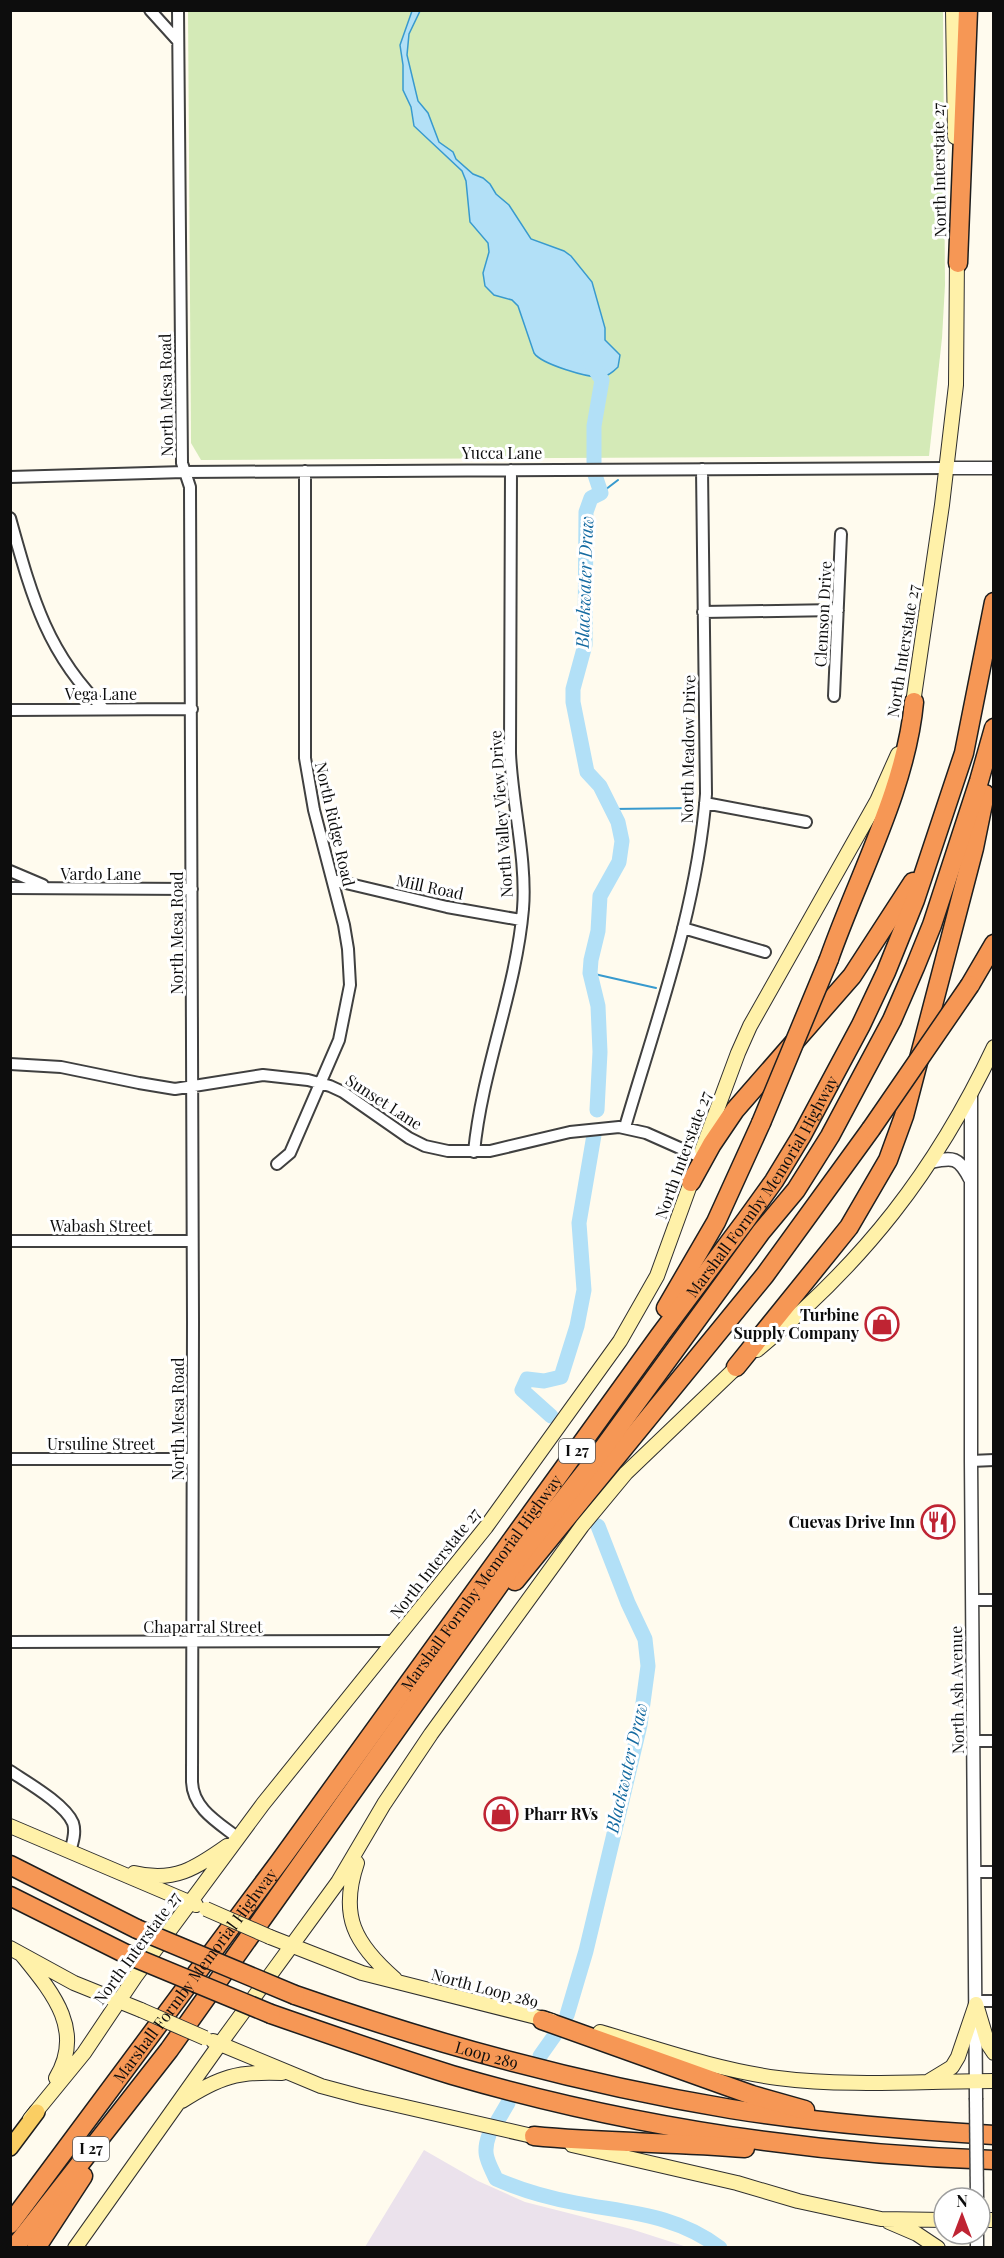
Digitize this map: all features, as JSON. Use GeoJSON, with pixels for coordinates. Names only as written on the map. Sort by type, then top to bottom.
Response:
{"type":"FeatureCollection","features":[{"type":"Feature","properties":{"kind":"highway"},"geometry":{"type":"LineString","coordinates":[[958,263],[968,10]]}},
{"type":"Feature","properties":{"kind":"highway","name":"Marshall Formby Memorial Highway"},"geometry":{"type":"LineString","coordinates":[[13,2218],[280,1862],[660,1335],[756,1207],[802,1135],[844,1059],[886,972],[915,900],[964,753],[993,602]]}},
{"type":"Feature","properties":{"kind":"highway"},"geometry":{"type":"LineString","coordinates":[[582,1444],[696,1258],[736,1182],[829,959],[882,823],[911,732],[914,702]]}},
{"type":"Feature","properties":{"kind":"highway","name":"Marshall Formby Memorial Highway"},"geometry":{"type":"LineString","coordinates":[[14,2247],[169,2050],[428,1683],[761,1232],[796,1190],[830,1136],[892,1020],[932,925],[979,781],[993,728]]}},
{"type":"Feature","properties":{"kind":"highway"},"geometry":{"type":"LineString","coordinates":[[736,1367],[849,1227],[888,1160],[904,1116],[971,859],[993,754]]}},
{"type":"Feature","properties":{"kind":"highway"},"geometry":{"type":"LineString","coordinates":[[691,1182],[712,1144],[735,1110],[852,976],[928,861]]}},
{"type":"Feature","properties":{"kind":"highway"},"geometry":{"type":"LineString","coordinates":[[428,1683],[546,1546],[765,1275],[871,1129],[970,986],[993,944]]}},
{"type":"Feature","properties":{"kind":"highway","name":"Loop 289"},"geometry":{"type":"LineString","coordinates":[[10,1865],[137,1929],[295,1995],[471,2052],[633,2091],[767,2114],[928,2131],[993,2135]]}},
{"type":"Feature","properties":{"kind":"highway","name":"Loop 289"},"geometry":{"type":"LineString","coordinates":[[10,1896],[126,1953],[271,2014],[453,2075],[559,2102],[693,2130],[789,2144],[884,2154],[993,2160]]}},
{"type":"Feature","properties":{"kind":"highway"},"geometry":{"type":"LineString","coordinates":[[542,2020],[752,2095],[790,2106],[849,2119],[928,2131]]}},
{"type":"Feature","properties":{"kind":"highway"},"geometry":{"type":"LineString","coordinates":[[36,2247],[169,2050]]}},
{"type":"Feature","properties":{"kind":"highway"},"geometry":{"type":"LineString","coordinates":[[534,2136],[590,2142],[704,2145],[825,2156],[884,2154]]}},
{"type":"Feature","properties":{"kind":"main road","name":"North Interstate 27"},"geometry":{"type":"LineString","coordinates":[[10,2141],[84,2053],[189,1902],[281,1781],[486,1527],[626,1332],[657,1276],[738,1053],[750,1026],[877,801],[906,734],[914,702],[956,385],[958,263],[952,10]]}},
{"type":"Feature","properties":{"kind":"main road"},"geometry":{"type":"LineString","coordinates":[[75,2247],[338,1882],[384,1804],[431,1734],[597,1506],[626,1473],[736,1367],[795,1318],[860,1253],[908,1196],[931,1162],[971,1095],[993,1047]]}},
{"type":"Feature","properties":{"kind":"main road","name":"North Loop 289"},"geometry":{"type":"LineString","coordinates":[[10,1826],[353,1970],[542,2020],[565,2023],[740,2072],[824,2082],[993,2081]]}},
{"type":"Feature","properties":{"kind":"main road"},"geometry":{"type":"LineString","coordinates":[[106,1867],[140,1875],[175,1874],[196,1868],[238,1838]]}},
{"type":"Feature","properties":{"kind":"main road"},"geometry":{"type":"LineString","coordinates":[[364,1841],[350,1884],[348,1902],[351,1917],[360,1943],[399,1983]]}},
{"type":"Feature","properties":{"kind":"main road"},"geometry":{"type":"LineString","coordinates":[[16,1952],[74,1983],[205,2038],[291,2074],[362,2097],[696,2173],[798,2200],[881,2218],[932,2220]]}},
{"type":"Feature","properties":{"kind":"main road"},"geometry":{"type":"LineString","coordinates":[[10,2148],[36,2112],[63,2067],[68,2045],[64,2017],[57,2002],[48,1987],[16,1952]]}},
{"type":"Feature","properties":{"kind":"main road"},"geometry":{"type":"LineString","coordinates":[[976,2002],[988,2044],[993,2053]]}},
{"type":"Feature","properties":{"kind":"main road"},"geometry":{"type":"LineString","coordinates":[[929,2081],[952,2067],[958,2057],[976,2002]]}},
{"type":"Feature","properties":{"kind":"main road"},"geometry":{"type":"LineString","coordinates":[[176,2106],[211,2083],[226,2078],[253,2073],[291,2074]]}},
{"type":"Feature","properties":{"kind":"main road"},"geometry":{"type":"LineString","coordinates":[[881,2218],[917,2234],[938,2247]]}},
{"type":"Feature","properties":{"kind":"street"},"geometry":{"type":"LineString","coordinates":[[150,10],[178,41]]}},
{"type":"Feature","properties":{"kind":"street","name":"North Mesa Road"},"geometry":{"type":"LineString","coordinates":[[178,10],[182,463],[190,487],[192,709],[192,1789],[202,1809],[238,1838]]}},
{"type":"Feature","properties":{"kind":"street","name":"Yucca Lane"},"geometry":{"type":"LineString","coordinates":[[10,477],[184,472],[993,468]]}},
{"type":"Feature","properties":{"kind":"street","name":"North Meadow Drive"},"geometry":{"type":"LineString","coordinates":[[625,1127],[694,888],[705,803],[702,469]]}},
{"type":"Feature","properties":{"kind":"street","name":"North Valley View Drive"},"geometry":{"type":"LineString","coordinates":[[474,1152],[477,1121],[510,981],[524,893],[510,753],[511,470]]}},
{"type":"Feature","properties":{"kind":"street","name":"North Ridge Road"},"geometry":{"type":"LineString","coordinates":[[277,1164],[290,1153],[339,1040],[350,985],[348,949],[333,880],[314,810],[304,758],[306,471]]}},
{"type":"Feature","properties":{"kind":"street"},"geometry":{"type":"LineString","coordinates":[[10,518],[34,600],[44,625],[69,669],[104,709]]}},
{"type":"Feature","properties":{"kind":"street","name":"Clemson Drive"},"geometry":{"type":"LineString","coordinates":[[834,696],[841,534]]}},
{"type":"Feature","properties":{"kind":"street"},"geometry":{"type":"LineString","coordinates":[[703,612],[838,610]]}},
{"type":"Feature","properties":{"kind":"street","name":"Vega Lane"},"geometry":{"type":"LineString","coordinates":[[10,710],[192,709]]}},
{"type":"Feature","properties":{"kind":"street"},"geometry":{"type":"LineString","coordinates":[[705,803],[806,822]]}},
{"type":"Feature","properties":{"kind":"street"},"geometry":{"type":"LineString","coordinates":[[10,871],[51,888]]}},
{"type":"Feature","properties":{"kind":"street","name":"Mill Road"},"geometry":{"type":"LineString","coordinates":[[333,880],[447,907],[521,920]]}},
{"type":"Feature","properties":{"kind":"street","name":"Vardo Lane"},"geometry":{"type":"LineString","coordinates":[[10,888],[192,889]]}},
{"type":"Feature","properties":{"kind":"street"},"geometry":{"type":"LineString","coordinates":[[683,928],[765,952]]}},
{"type":"Feature","properties":{"kind":"street","name":"Sunset Lane"},"geometry":{"type":"LineString","coordinates":[[10,1064],[62,1067],[163,1088],[192,1087],[263,1075],[319,1083],[343,1092],[409,1138],[425,1146],[448,1151],[474,1152],[501,1149],[570,1132],[605,1127],[625,1127],[646,1133],[700,1156]]}},
{"type":"Feature","properties":{"kind":"street","name":"North Ash Avenue"},"geometry":{"type":"LineString","coordinates":[[971,1095],[971,1461],[977,2186]]}},
{"type":"Feature","properties":{"kind":"street"},"geometry":{"type":"LineString","coordinates":[[931,1162],[942,1159],[958,1161],[971,1181]]}},
{"type":"Feature","properties":{"kind":"street","name":"Wabash Street"},"geometry":{"type":"LineString","coordinates":[[10,1241],[192,1241]]}},
{"type":"Feature","properties":{"kind":"street","name":"Ursuline Street"},"geometry":{"type":"LineString","coordinates":[[10,1459],[192,1459]]}},
{"type":"Feature","properties":{"kind":"street"},"geometry":{"type":"LineString","coordinates":[[971,1461],[993,1460]]}},
{"type":"Feature","properties":{"kind":"street"},"geometry":{"type":"LineString","coordinates":[[972,1600],[993,1600]]}},
{"type":"Feature","properties":{"kind":"street","name":"Chaparral Street"},"geometry":{"type":"LineString","coordinates":[[10,1642],[395,1641]]}},
{"type":"Feature","properties":{"kind":"street"},"geometry":{"type":"LineString","coordinates":[[974,1741],[993,1741]]}},
{"type":"Feature","properties":{"kind":"street"},"geometry":{"type":"LineString","coordinates":[[10,1771],[66,1811],[73,1824],[74,1838],[70,1851]]}},
{"type":"Feature","properties":{"kind":"street"},"geometry":{"type":"LineString","coordinates":[[975,1872],[993,1872]]}},
{"type":"Feature","properties":{"kind":"street"},"geometry":{"type":"LineString","coordinates":[[976,2002],[993,2001]]}},
{"type":"Feature","properties":{"kind":"shaded area"},"geometry":{"type":"Polygon","coordinates":[[[424,2150],[478,2181],[525,2202],[631,2229],[687,2247],[365,2247],[424,2150]]]}},
{"type":"Feature","properties":{"kind":"green space"},"geometry":{"type":"Polygon","coordinates":[[[188,11],[943,11],[945,285],[942,338],[929,456],[201,460],[191,443],[188,11]]]}},
{"type":"Feature","properties":{"kind":"water"},"geometry":{"type":"Polygon","coordinates":[[[412,11],[420,11],[409,34],[407,55],[418,101],[428,113],[439,142],[453,152],[456,159],[473,174],[490,184],[496,194],[509,205],[531,239],[564,251],[571,256],[592,282],[605,328],[605,340],[620,355],[618,367],[609,374],[595,377],[576,373],[538,357],[534,353],[518,306],[512,300],[494,295],[485,286],[483,273],[489,252],[488,243],[470,222],[466,181],[462,171],[414,126],[411,107],[403,90],[400,45],[412,11]]]}},
{"type":"Feature","properties":{"kind":"waterway","name":"Blackwater Draw"},"geometry":{"type":"LineString","coordinates":[[588,359],[602,380],[594,426],[594,462]]}},
{"type":"Feature","properties":{"kind":"waterway","name":"Blackwater Draw"},"geometry":{"type":"LineString","coordinates":[[595,475],[601,493],[591,498],[586,512],[585,645],[573,689],[573,702],[587,772],[600,786],[618,822],[622,841],[619,862],[600,896],[598,931],[591,960],[590,973],[598,1006],[600,1052],[597,1110]]}},
{"type":"Feature","properties":{"kind":"waterway"},"geometry":{"type":"LineString","coordinates":[[601,493],[618,480]]}},
{"type":"Feature","properties":{"kind":"waterway"},"geometry":{"type":"LineString","coordinates":[[612,809],[695,808]]}},
{"type":"Feature","properties":{"kind":"waterway"},"geometry":{"type":"LineString","coordinates":[[590,973],[656,988]]}},
{"type":"Feature","properties":{"kind":"waterway","name":"Blackwater Draw"},"geometry":{"type":"LineString","coordinates":[[551,1416],[522,1390],[527,1379],[544,1381],[561,1377],[577,1326],[584,1290],[579,1223],[594,1135]]}},
{"type":"Feature","properties":{"kind":"waterway","name":"Blackwater Draw"},"geometry":{"type":"LineString","coordinates":[[567,2015],[586,1951],[640,1725],[648,1666],[645,1639],[628,1603],[598,1526]]}},
{"type":"Feature","properties":{"kind":"waterway","name":"Blackwater Draw"},"geometry":{"type":"LineString","coordinates":[[540,2056],[557,2032]]}},
{"type":"Feature","properties":{"kind":"waterway","name":"Blackwater Draw"},"geometry":{"type":"LineString","coordinates":[[498,2120],[508,2103]]}},
{"type":"Feature","properties":{"kind":"waterway","name":"Blackwater Draw"},"geometry":{"type":"LineString","coordinates":[[489,2135],[486,2153],[496,2179],[556,2199],[668,2221],[686,2228],[720,2248]]}},
{"type":"Feature","properties":{"kind":"place","name":"Turbine Supply Company"},"geometry":{"type":"Point","coordinates":[882,1324]}},
{"type":"Feature","properties":{"kind":"place","name":"Cuevas Drive Inn"},"geometry":{"type":"Point","coordinates":[938,1522]}},
{"type":"Feature","properties":{"kind":"place","name":"Pharr RVs"},"geometry":{"type":"Point","coordinates":[501,1814]}}]}
